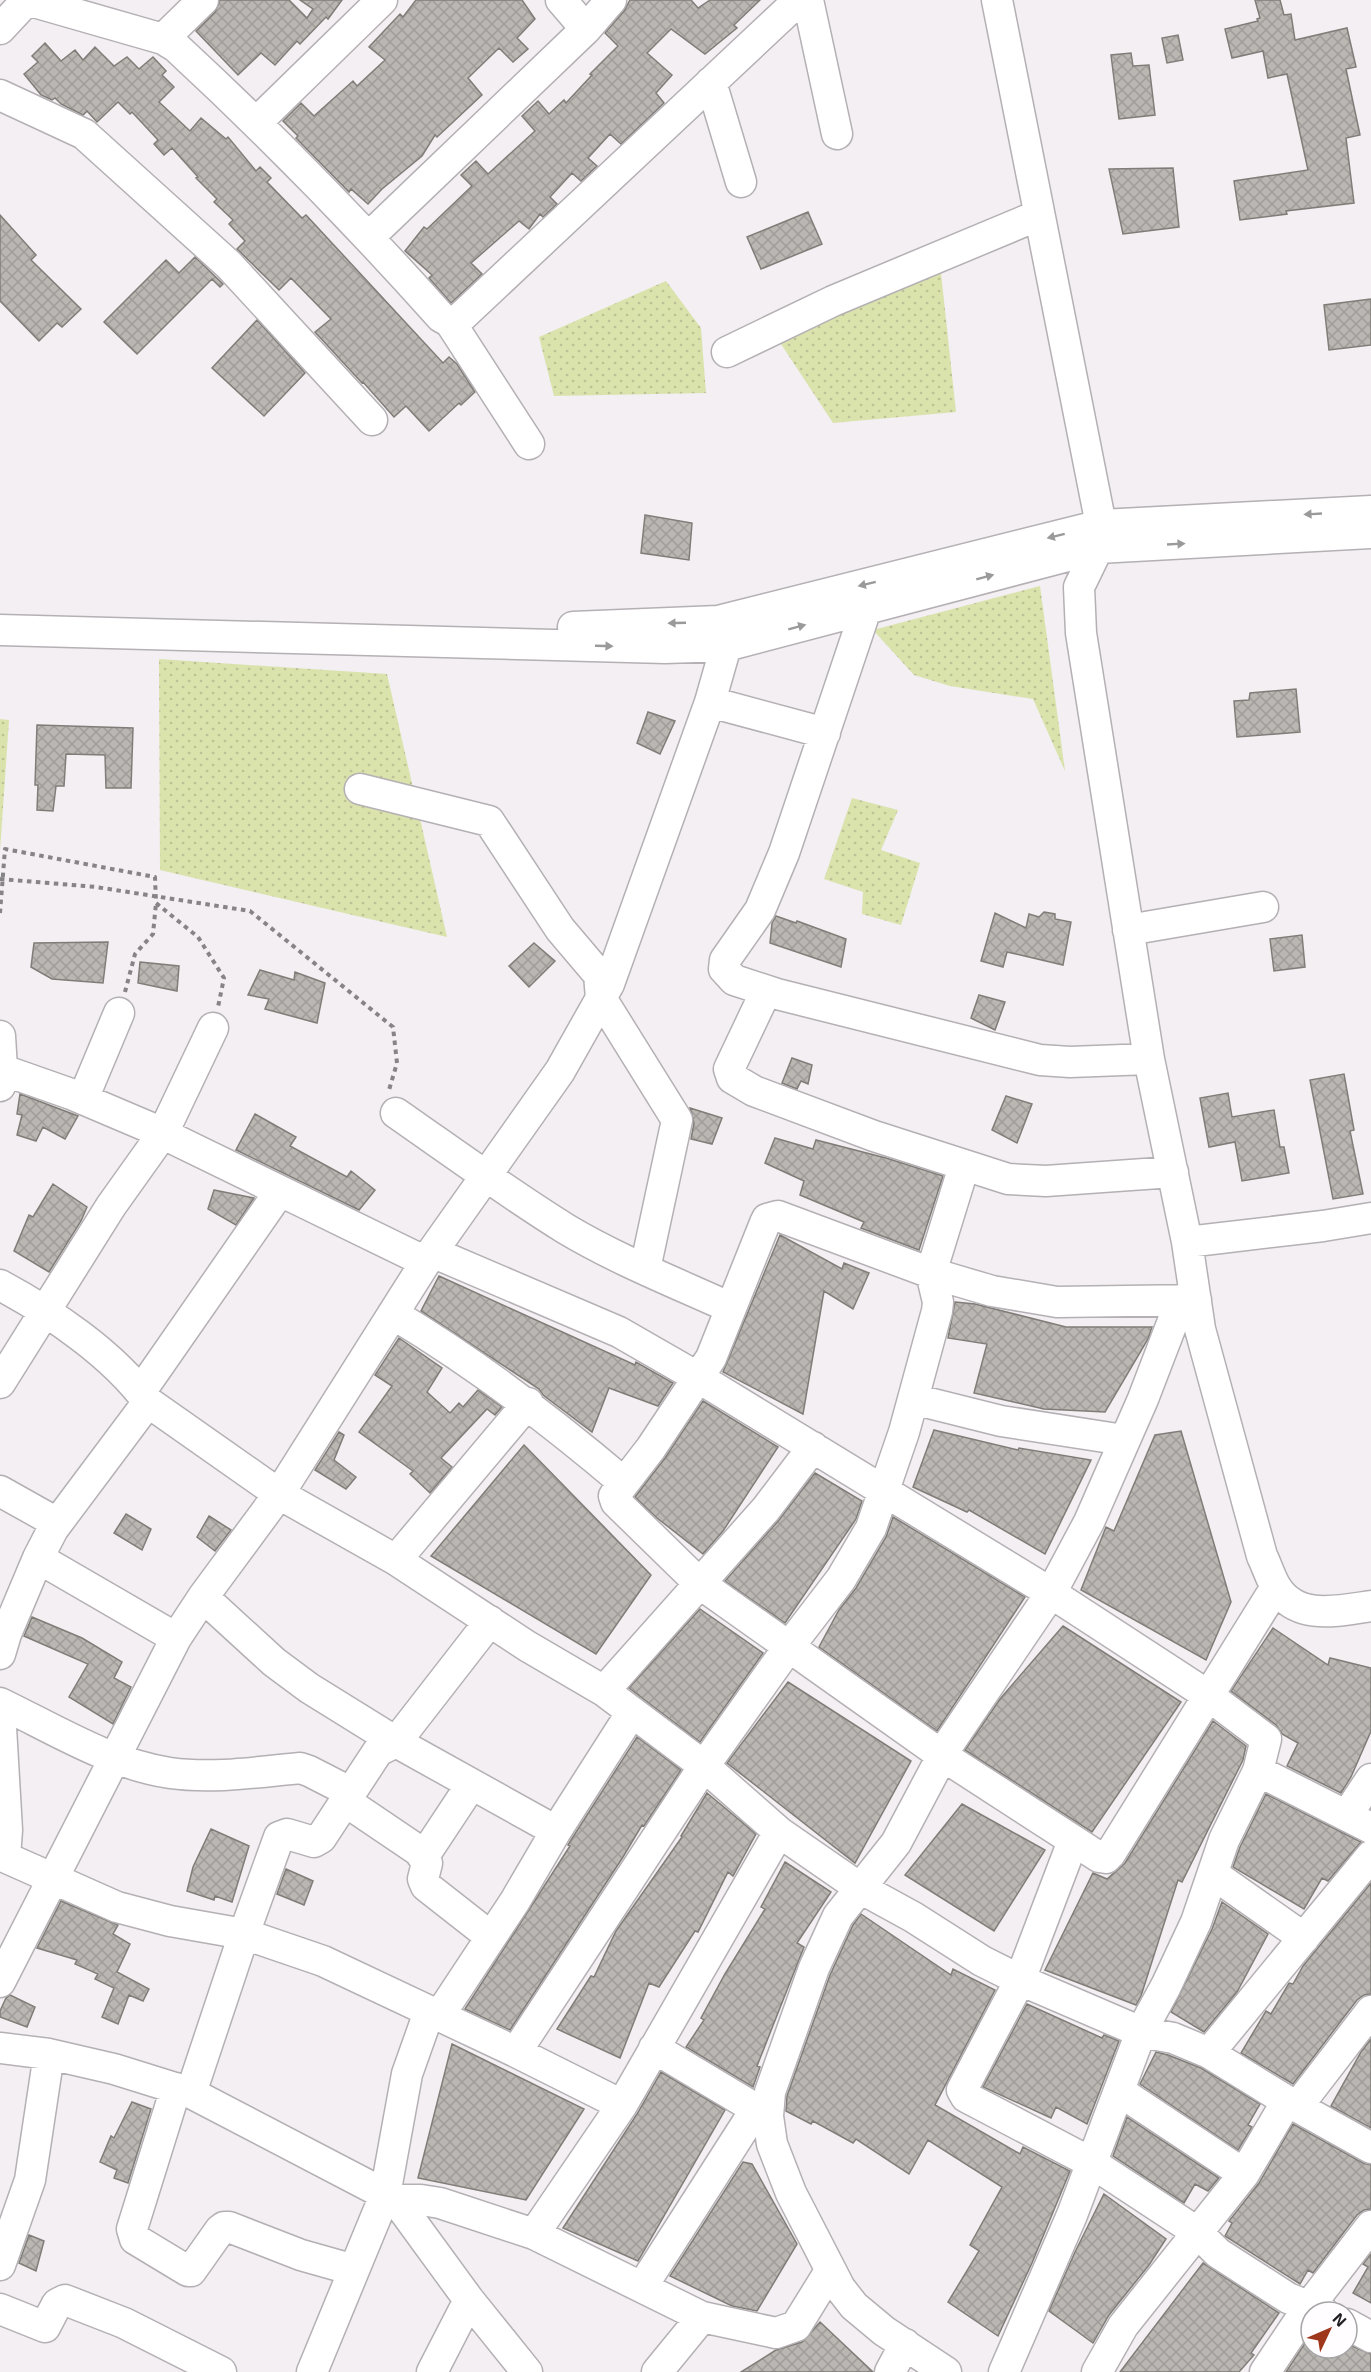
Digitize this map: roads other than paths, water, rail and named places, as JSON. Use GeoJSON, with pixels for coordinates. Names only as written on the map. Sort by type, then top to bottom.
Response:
{"type":"FeatureCollection","features":[{"type":"Feature","properties":{"kind":"street"},"geometry":{"type":"LineString","coordinates":[[0,29],[27,0],[163,39],[176,47],[256,122],[369,237],[441,317],[450,322],[529,444]]}},
{"type":"Feature","properties":{"kind":"street"},"geometry":{"type":"LineString","coordinates":[[163,39],[203,0]]}},
{"type":"Feature","properties":{"kind":"street"},"geometry":{"type":"LineString","coordinates":[[256,122],[382,0]]}},
{"type":"Feature","properties":{"kind":"street"},"geometry":{"type":"LineString","coordinates":[[561,0],[586,29]]}},
{"type":"Feature","properties":{"kind":"street"},"geometry":{"type":"LineString","coordinates":[[369,237],[586,29],[611,0]]}},
{"type":"Feature","properties":{"kind":"street"},"geometry":{"type":"LineString","coordinates":[[450,322],[459,319],[799,0]]}},
{"type":"Feature","properties":{"kind":"street"},"geometry":{"type":"LineString","coordinates":[[808,0],[837,134]]}},
{"type":"Feature","properties":{"kind":"street"},"geometry":{"type":"LineString","coordinates":[[997,0],[1100,536],[1079,587],[1081,633],[1149,1059],[1186,1242],[1188,1300],[1200,1329],[1262,1556],[1276,1587],[1293,1606],[1323,1613],[1371,1606]]}},
{"type":"Feature","properties":{"kind":"street"},"geometry":{"type":"LineString","coordinates":[[711,82],[741,182]]}},
{"type":"Feature","properties":{"kind":"street"},"geometry":{"type":"LineString","coordinates":[[0,95],[84,134],[229,265],[372,420]]}},
{"type":"Feature","properties":{"kind":"street"},"geometry":{"type":"LineString","coordinates":[[727,352],[833,301],[1039,215]]}},
{"type":"Feature","properties":{"kind":"street"},"geometry":{"type":"LineString","coordinates":[[0,630],[665,648],[1100,536],[1371,511]]}},
{"type":"Feature","properties":{"kind":"street"},"geometry":{"type":"LineString","coordinates":[[0,613],[566,627],[722,634],[866,609],[1100,536],[1371,533]]}},
{"type":"Feature","properties":{"kind":"street"},"geometry":{"type":"LineString","coordinates":[[866,609],[784,853],[764,900],[725,960],[724,969],[734,981],[766,991],[1040,1060],[1070,1062],[1149,1059]]}},
{"type":"Feature","properties":{"kind":"street"},"geometry":{"type":"LineString","coordinates":[[0,1982],[176,1638],[203,1597],[279,1494],[429,1257],[560,1071],[609,984],[710,702],[722,634]]}},
{"type":"Feature","properties":{"kind":"street"},"geometry":{"type":"LineString","coordinates":[[710,702],[825,733]]}},
{"type":"Feature","properties":{"kind":"street"},"geometry":{"type":"LineString","coordinates":[[360,789],[489,821],[560,929],[599,975],[601,998],[677,1120],[645,1269]]}},
{"type":"Feature","properties":{"kind":"street"},"geometry":{"type":"LineString","coordinates":[[1128,930],[1263,907]]}},
{"type":"Feature","properties":{"kind":"street"},"geometry":{"type":"LineString","coordinates":[[766,991],[729,1069],[732,1078],[754,1091],[874,1136],[1008,1179],[1046,1181],[1173,1172]]}},
{"type":"Feature","properties":{"kind":"street"},"geometry":{"type":"LineString","coordinates":[[83,1099],[119,1013]]}},
{"type":"Feature","properties":{"kind":"street"},"geometry":{"type":"LineString","coordinates":[[0,1383],[111,1206],[163,1133],[213,1028]]}},
{"type":"Feature","properties":{"kind":"street"},"geometry":{"type":"LineString","coordinates":[[0,1036],[1,1075],[83,1099],[163,1133],[280,1191],[429,1257],[619,1332],[699,1378],[1051,1593],[1209,1696],[1266,1739],[1258,1771],[1224,1840],[1182,1952],[1141,2032],[1092,2163],[1004,2372]]}},
{"type":"Feature","properties":{"kind":"street"},"geometry":{"type":"LineString","coordinates":[[396,1113],[568,1230],[645,1269],[731,1308]]}},
{"type":"Feature","properties":{"kind":"street"},"geometry":{"type":"LineString","coordinates":[[516,2052],[704,1766],[788,1648],[841,1579],[871,1528],[913,1398],[937,1311],[938,1302],[932,1273],[964,1166]]}},
{"type":"Feature","properties":{"kind":"street"},"geometry":{"type":"LineString","coordinates":[[0,1654],[38,1558],[57,1523],[144,1397],[280,1191]]}},
{"type":"Feature","properties":{"kind":"street"},"geometry":{"type":"LineString","coordinates":[[1188,1300],[1057,1302],[992,1291],[932,1273],[778,1216],[772,1216],[765,1223],[711,1358],[651,1448],[616,1492],[616,1502],[699,1583],[788,1648],[943,1756],[1073,1841],[1099,1857],[1106,1858],[1276,1587]]}},
{"type":"Feature","properties":{"kind":"street"},"geometry":{"type":"LineString","coordinates":[[1186,1242],[1371,1218]]}},
{"type":"Feature","properties":{"kind":"street"},"geometry":{"type":"LineString","coordinates":[[0,1285],[59,1318],[144,1397],[279,1494],[396,1560],[604,1691],[704,1766],[779,1832],[860,1888],[913,1917],[982,1961],[1020,1980],[1141,2032],[1173,2038],[1209,2053],[1292,2104],[1371,2148]]}},
{"type":"Feature","properties":{"kind":"street"},"geometry":{"type":"LineString","coordinates":[[642,2287],[762,2113],[814,1968],[838,1916],[896,1843],[948,1745],[1051,1593],[1089,1522],[1188,1300]]}},
{"type":"Feature","properties":{"kind":"street"},"geometry":{"type":"LineString","coordinates":[[393,1314],[449,1347],[528,1403],[623,1482]]}},
{"type":"Feature","properties":{"kind":"street"},"geometry":{"type":"LineString","coordinates":[[913,1398],[1001,1421],[1124,1440]]}},
{"type":"Feature","properties":{"kind":"street"},"geometry":{"type":"LineString","coordinates":[[396,1560],[528,1403]]}},
{"type":"Feature","properties":{"kind":"street"},"geometry":{"type":"LineString","coordinates":[[604,1691],[766,1509],[813,1447]]}},
{"type":"Feature","properties":{"kind":"street"},"geometry":{"type":"LineString","coordinates":[[0,1491],[57,1523]]}},
{"type":"Feature","properties":{"kind":"street"},"geometry":{"type":"LineString","coordinates":[[38,1558],[176,1638]]}},
{"type":"Feature","properties":{"kind":"street"},"geometry":{"type":"LineString","coordinates":[[203,1597],[282,1668],[309,1688],[396,1742],[556,1831]]}},
{"type":"Feature","properties":{"kind":"street"},"geometry":{"type":"LineString","coordinates":[[354,2270],[301,2255],[230,2227],[224,2227],[191,2271],[188,2271],[135,2239],[132,2229],[279,1837],[286,1834],[314,1842],[318,1841],[378,1751],[396,1742],[490,1621]]}},
{"type":"Feature","properties":{"kind":"street"},"geometry":{"type":"LineString","coordinates":[[0,1703],[114,1758],[137,1766],[172,1773],[211,1775],[300,1768],[309,1771],[348,1797],[424,1856],[427,1863],[423,1879],[426,1886],[491,1937]]}},
{"type":"Feature","properties":{"kind":"street"},"geometry":{"type":"LineString","coordinates":[[0,1710],[7,1830],[3,1856],[52,1880],[117,1907],[170,1921],[244,1934],[323,1961],[622,2105]]}},
{"type":"Feature","properties":{"kind":"street"},"geometry":{"type":"LineString","coordinates":[[312,2372],[354,2270],[390,2197],[407,2074],[434,2014],[491,1937],[632,1712]]}},
{"type":"Feature","properties":{"kind":"street"},"geometry":{"type":"LineString","coordinates":[[1258,1771],[1359,1822],[1371,1779]]}},
{"type":"Feature","properties":{"kind":"street"},"geometry":{"type":"LineString","coordinates":[[424,1856],[471,1785]]}},
{"type":"Feature","properties":{"kind":"street"},"geometry":{"type":"LineString","coordinates":[[534,2234],[622,2105],[779,1832]]}},
{"type":"Feature","properties":{"kind":"street"},"geometry":{"type":"LineString","coordinates":[[1073,1841],[1020,1980],[962,2090],[966,2097],[1092,2163],[1197,2232],[1218,2253],[1288,2298],[1299,2302]]}},
{"type":"Feature","properties":{"kind":"street"},"geometry":{"type":"LineString","coordinates":[[1209,2053],[1371,1856]]}},
{"type":"Feature","properties":{"kind":"street"},"geometry":{"type":"LineString","coordinates":[[1213,1874],[1304,1938]]}},
{"type":"Feature","properties":{"kind":"street"},"geometry":{"type":"LineString","coordinates":[[1097,2372],[1123,2326],[1244,2174],[1292,2104],[1371,2011]]}},
{"type":"Feature","properties":{"kind":"street"},"geometry":{"type":"LineString","coordinates":[[0,2048],[50,2054],[114,2069],[183,2091],[390,2197],[440,2203],[534,2234],[702,2317],[776,2333],[786,2331],[796,2326],[830,2271]]}},
{"type":"Feature","properties":{"kind":"street"},"geometry":{"type":"LineString","coordinates":[[654,2048],[762,2113],[791,2193],[830,2271],[854,2306],[946,2372]]}},
{"type":"Feature","properties":{"kind":"street"},"geometry":{"type":"LineString","coordinates":[[0,2265],[30,2180],[50,2054]]}},
{"type":"Feature","properties":{"kind":"street"},"geometry":{"type":"LineString","coordinates":[[1119,2091],[1244,2174]]}},
{"type":"Feature","properties":{"kind":"street"},"geometry":{"type":"LineString","coordinates":[[390,2197],[527,2372]]}},
{"type":"Feature","properties":{"kind":"street"},"geometry":{"type":"LineString","coordinates":[[1323,2300],[1371,2226]]}},
{"type":"Feature","properties":{"kind":"street"},"geometry":{"type":"LineString","coordinates":[[0,2309],[45,2327],[57,2304],[65,2300],[124,2323],[221,2372]]}},
{"type":"Feature","properties":{"kind":"street"},"geometry":{"type":"LineString","coordinates":[[432,2372],[469,2300]]}},
{"type":"Feature","properties":{"kind":"street"},"geometry":{"type":"LineString","coordinates":[[657,2372],[702,2317]]}},
{"type":"Feature","properties":{"kind":"street"},"geometry":{"type":"LineString","coordinates":[[1265,2372],[1299,2331]]}},
{"type":"Feature","properties":{"kind":"street"},"geometry":{"type":"LineString","coordinates":[[890,2372],[905,2344]]}}]}
